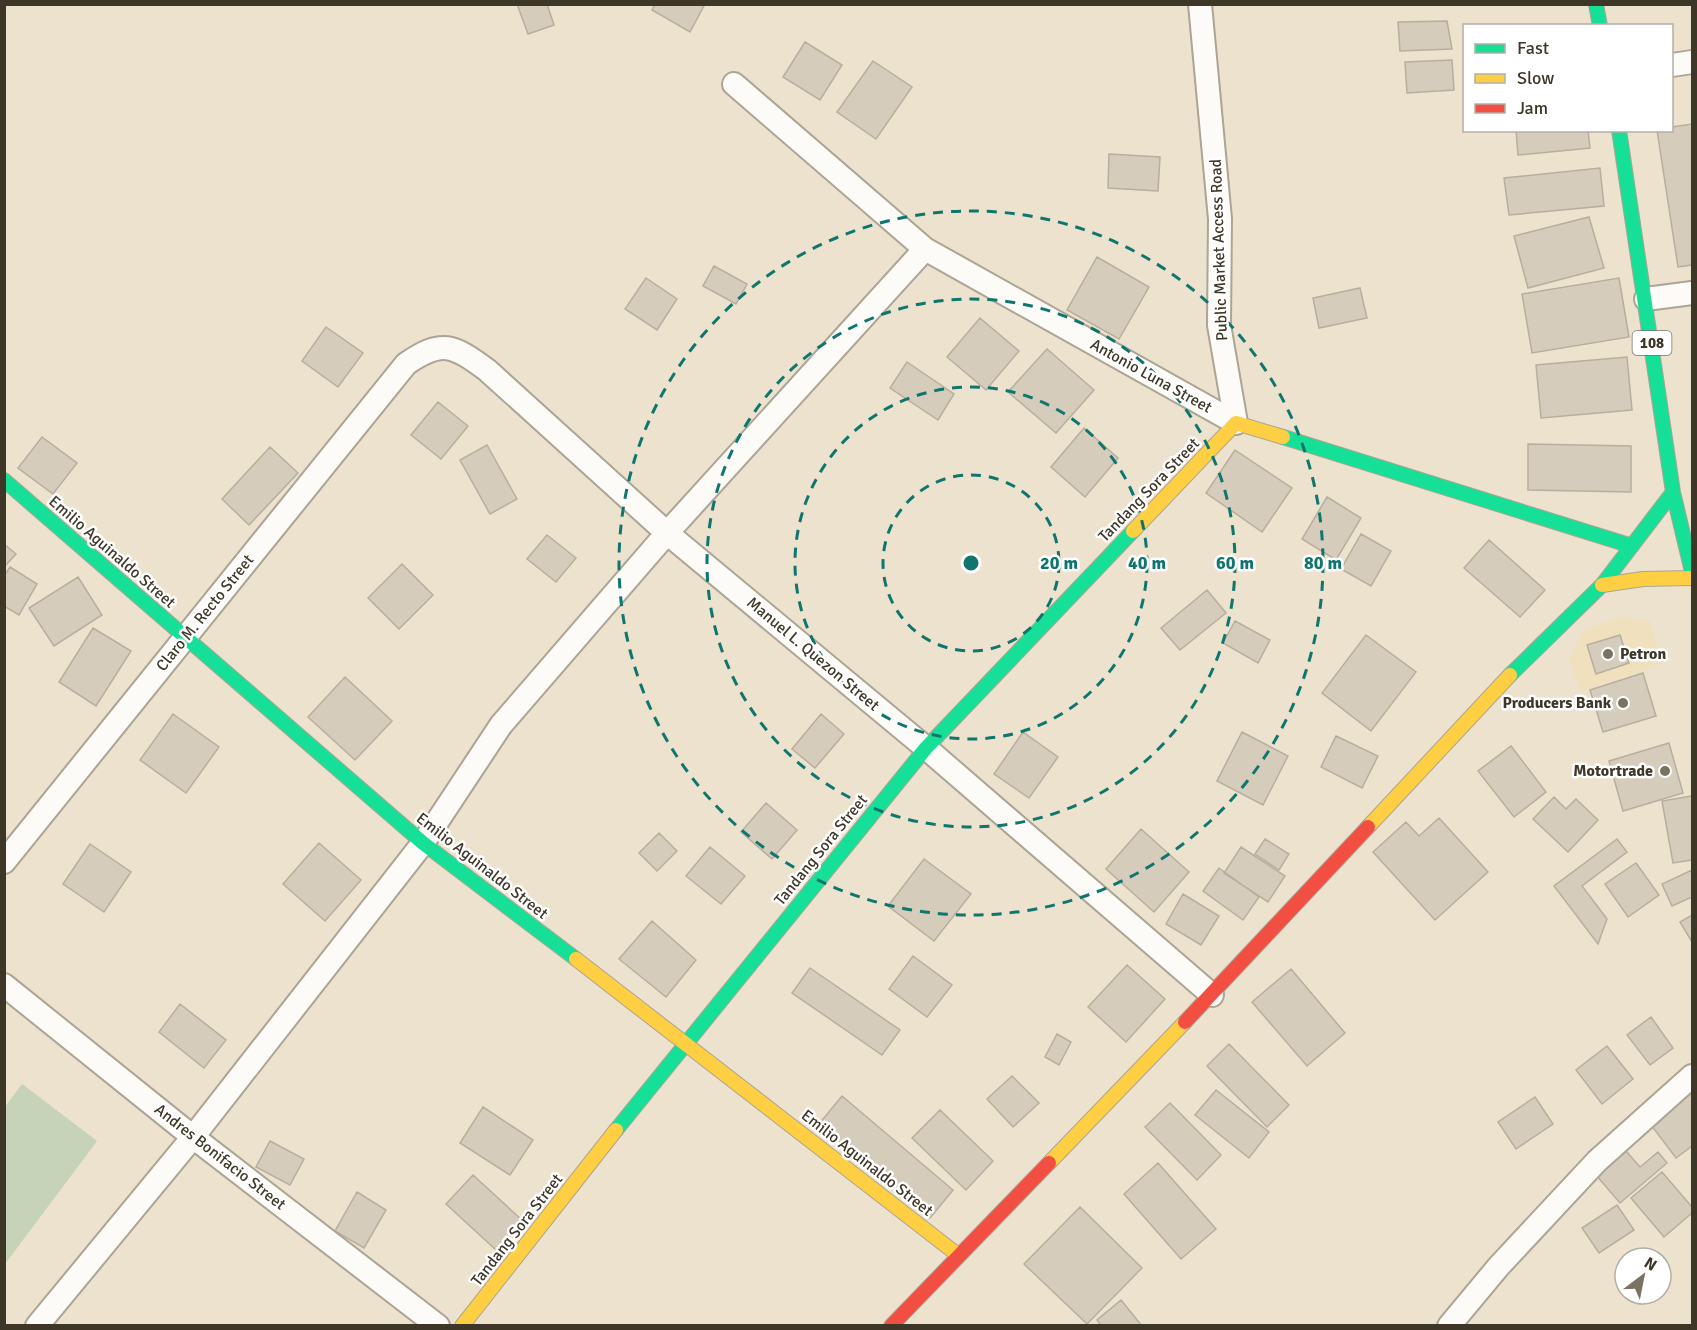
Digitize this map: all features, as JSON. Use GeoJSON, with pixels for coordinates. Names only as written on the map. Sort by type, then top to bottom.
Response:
{"type":"FeatureCollection","features":[{"type":"Feature","properties":{"kind":"street","name":"Public Market Access Road"},"geometry":{"type":"LineString","coordinates":[[1200,4],[1220,219],[1219,325],[1236,423]]}},
{"type":"Feature","properties":{"kind":"street"},"geometry":{"type":"LineString","coordinates":[[1596,4],[1600,24]]}},
{"type":"Feature","properties":{"kind":"street"},"geometry":{"type":"LineString","coordinates":[[1673,65],[1692,62]]}},
{"type":"Feature","properties":{"kind":"street","name":"Antonio Luna Street"},"geometry":{"type":"LineString","coordinates":[[734,84],[925,249],[1236,423],[1632,546]]}},
{"type":"Feature","properties":{"kind":"street","name":"108"},"geometry":{"type":"LineString","coordinates":[[1618,132],[1646,298],[1673,492],[1691,556],[1692,572]]}},
{"type":"Feature","properties":{"kind":"street"},"geometry":{"type":"LineString","coordinates":[[37,1326],[193,1137],[423,843],[501,725],[667,533],[925,249]]}},
{"type":"Feature","properties":{"kind":"street"},"geometry":{"type":"LineString","coordinates":[[1646,298],[1692,293]]}},
{"type":"Feature","properties":{"kind":"street","name":"Manuel L. Quezon Street"},"geometry":{"type":"LineString","coordinates":[[406,364],[426,350],[438,346],[468,357],[667,533],[926,748],[1212,995]]}},
{"type":"Feature","properties":{"kind":"street","name":"Claro M. Recto Street"},"geometry":{"type":"LineString","coordinates":[[4,862],[406,364]]}},
{"type":"Feature","properties":{"kind":"street","name":"Tandang Sora Street"},"geometry":{"type":"LineString","coordinates":[[462,1326],[685,1042],[926,748],[1236,423]]}},
{"type":"Feature","properties":{"kind":"street","name":"Emilio Aguinaldo Street"},"geometry":{"type":"LineString","coordinates":[[4,480],[423,843],[685,1042],[958,1255]]}},
{"type":"Feature","properties":{"kind":"street"},"geometry":{"type":"LineString","coordinates":[[891,1326],[1212,995],[1512,673],[1602,585],[1673,492]]}},
{"type":"Feature","properties":{"kind":"street"},"geometry":{"type":"LineString","coordinates":[[1602,585],[1642,579],[1692,578]]}},
{"type":"Feature","properties":{"kind":"street","name":"Andres Bonifacio Street"},"geometry":{"type":"LineString","coordinates":[[4,985],[193,1137],[438,1326]]}},
{"type":"Feature","properties":{"kind":"street"},"geometry":{"type":"LineString","coordinates":[[1449,1326],[1499,1266],[1597,1161],[1692,1076]]}},
{"type":"Feature","properties":{"kind":"shaded area"},"geometry":{"type":"Polygon","coordinates":[[[1621,617],[1650,620],[1662,664],[1581,692],[1569,659],[1583,630],[1621,617]]]}},
{"type":"Feature","properties":{"kind":"green space"},"geometry":{"type":"Polygon","coordinates":[[[22,1084],[97,1141],[5,1264],[5,1107],[22,1084]]]}},
{"type":"Feature","properties":{"kind":"building"},"geometry":{"type":"Polygon","coordinates":[[[517,4],[547,4],[554,25],[528,34],[517,4]]]}},
{"type":"Feature","properties":{"kind":"building"},"geometry":{"type":"Polygon","coordinates":[[[655,4],[705,4],[690,32],[652,10],[655,4]]]}},
{"type":"Feature","properties":{"kind":"building"},"geometry":{"type":"Polygon","coordinates":[[[1447,21],[1452,49],[1400,51],[1398,22],[1447,21]]]}},
{"type":"Feature","properties":{"kind":"building"},"geometry":{"type":"Polygon","coordinates":[[[805,42],[842,65],[820,100],[783,77],[805,42]]]}},
{"type":"Feature","properties":{"kind":"building"},"geometry":{"type":"Polygon","coordinates":[[[1452,60],[1454,90],[1407,93],[1405,62],[1452,60]]]}},
{"type":"Feature","properties":{"kind":"building"},"geometry":{"type":"Polygon","coordinates":[[[873,61],[912,87],[876,139],[837,112],[873,61]]]}},
{"type":"Feature","properties":{"kind":"building"},"geometry":{"type":"Polygon","coordinates":[[[1692,124],[1692,265],[1678,267],[1657,132],[1673,132],[1673,127],[1692,124]]]}},
{"type":"Feature","properties":{"kind":"building"},"geometry":{"type":"Polygon","coordinates":[[[1516,132],[1588,132],[1590,148],[1518,155],[1516,132]]]}},
{"type":"Feature","properties":{"kind":"building"},"geometry":{"type":"Polygon","coordinates":[[[1109,154],[1160,157],[1158,191],[1108,188],[1109,154]]]}},
{"type":"Feature","properties":{"kind":"building"},"geometry":{"type":"Polygon","coordinates":[[[1600,168],[1604,206],[1509,215],[1504,178],[1600,168]]]}},
{"type":"Feature","properties":{"kind":"building"},"geometry":{"type":"Polygon","coordinates":[[[1589,217],[1604,268],[1528,288],[1514,236],[1589,217]]]}},
{"type":"Feature","properties":{"kind":"building"},"geometry":{"type":"Polygon","coordinates":[[[1097,257],[1149,287],[1119,339],[1067,310],[1097,257]]]}},
{"type":"Feature","properties":{"kind":"building"},"geometry":{"type":"Polygon","coordinates":[[[714,266],[747,284],[736,304],[703,286],[714,266]]]}},
{"type":"Feature","properties":{"kind":"building"},"geometry":{"type":"Polygon","coordinates":[[[646,278],[677,299],[657,330],[625,309],[646,278]]]}},
{"type":"Feature","properties":{"kind":"building"},"geometry":{"type":"Polygon","coordinates":[[[1619,278],[1629,337],[1532,353],[1522,294],[1619,278]]]}},
{"type":"Feature","properties":{"kind":"building"},"geometry":{"type":"Polygon","coordinates":[[[1360,288],[1367,318],[1319,328],[1313,298],[1360,288]]]}},
{"type":"Feature","properties":{"kind":"building"},"geometry":{"type":"Polygon","coordinates":[[[980,318],[1019,351],[986,390],[947,357],[980,318]]]}},
{"type":"Feature","properties":{"kind":"building"},"geometry":{"type":"Polygon","coordinates":[[[326,327],[363,353],[338,387],[302,361],[326,327]]]}},
{"type":"Feature","properties":{"kind":"building"},"geometry":{"type":"Polygon","coordinates":[[[1047,349],[1094,390],[1056,433],[1008,392],[1047,349]]]}},
{"type":"Feature","properties":{"kind":"building"},"geometry":{"type":"Polygon","coordinates":[[[1627,357],[1632,410],[1541,418],[1536,365],[1627,357]]]}},
{"type":"Feature","properties":{"kind":"building"},"geometry":{"type":"Polygon","coordinates":[[[907,362],[954,394],[938,420],[890,388],[907,362]]]}},
{"type":"Feature","properties":{"kind":"building"},"geometry":{"type":"Polygon","coordinates":[[[438,402],[468,426],[441,459],[411,435],[438,402]]]}},
{"type":"Feature","properties":{"kind":"building"},"geometry":{"type":"Polygon","coordinates":[[[1084,428],[1118,458],[1085,497],[1051,467],[1084,428]]]}},
{"type":"Feature","properties":{"kind":"building"},"geometry":{"type":"Polygon","coordinates":[[[42,437],[77,463],[53,494],[18,468],[42,437]]]}},
{"type":"Feature","properties":{"kind":"building"},"geometry":{"type":"Polygon","coordinates":[[[1528,444],[1631,446],[1631,492],[1528,490],[1528,444]]]}},
{"type":"Feature","properties":{"kind":"building"},"geometry":{"type":"Polygon","coordinates":[[[487,445],[517,499],[490,514],[460,460],[487,445]]]}},
{"type":"Feature","properties":{"kind":"building"},"geometry":{"type":"Polygon","coordinates":[[[270,447],[298,473],[249,525],[222,499],[270,447]]]}},
{"type":"Feature","properties":{"kind":"building"},"geometry":{"type":"Polygon","coordinates":[[[1235,450],[1292,488],[1262,532],[1206,493],[1235,450]]]}},
{"type":"Feature","properties":{"kind":"building"},"geometry":{"type":"Polygon","coordinates":[[[1327,497],[1361,518],[1336,560],[1302,539],[1327,497]]]}},
{"type":"Feature","properties":{"kind":"building"},"geometry":{"type":"Polygon","coordinates":[[[1361,534],[1391,551],[1371,586],[1341,569],[1361,534]]]}},
{"type":"Feature","properties":{"kind":"building"},"geometry":{"type":"Polygon","coordinates":[[[547,535],[576,558],[556,582],[527,559],[547,535]]]}},
{"type":"Feature","properties":{"kind":"building"},"geometry":{"type":"Polygon","coordinates":[[[1489,540],[1545,590],[1520,617],[1464,568],[1489,540]]]}},
{"type":"Feature","properties":{"kind":"building"},"geometry":{"type":"Polygon","coordinates":[[[4,544],[16,554],[4,567],[4,544]]]}},
{"type":"Feature","properties":{"kind":"building"},"geometry":{"type":"Polygon","coordinates":[[[402,564],[433,595],[399,629],[368,598],[402,564]]]}},
{"type":"Feature","properties":{"kind":"building"},"geometry":{"type":"Polygon","coordinates":[[[10,567],[37,584],[19,615],[4,606],[4,576],[10,567]]]}},
{"type":"Feature","properties":{"kind":"building"},"geometry":{"type":"Polygon","coordinates":[[[78,577],[102,615],[54,646],[29,608],[78,577]]]}},
{"type":"Feature","properties":{"kind":"building"},"geometry":{"type":"Polygon","coordinates":[[[1207,590],[1226,613],[1180,650],[1161,628],[1207,590]]]}},
{"type":"Feature","properties":{"kind":"building"},"geometry":{"type":"Polygon","coordinates":[[[1235,621],[1270,640],[1258,663],[1223,643],[1235,621]]]}},
{"type":"Feature","properties":{"kind":"building"},"geometry":{"type":"Polygon","coordinates":[[[93,628],[131,651],[96,706],[59,682],[93,628]]]}},
{"type":"Feature","properties":{"kind":"building"},"geometry":{"type":"Polygon","coordinates":[[[1366,635],[1416,672],[1371,731],[1322,693],[1366,635]]]}},
{"type":"Feature","properties":{"kind":"building","name":"Petron"},"geometry":{"type":"Polygon","coordinates":[[[1620,635],[1629,663],[1596,674],[1587,645],[1620,635]]]}},
{"type":"Feature","properties":{"kind":"building","name":"Producers Bank"},"geometry":{"type":"Polygon","coordinates":[[[1643,673],[1656,716],[1603,732],[1590,690],[1643,673]]]}},
{"type":"Feature","properties":{"kind":"building"},"geometry":{"type":"Polygon","coordinates":[[[345,677],[392,721],[355,760],[308,717],[345,677]]]}},
{"type":"Feature","properties":{"kind":"building"},"geometry":{"type":"Polygon","coordinates":[[[173,714],[219,747],[186,793],[140,760],[173,714]]]}},
{"type":"Feature","properties":{"kind":"building"},"geometry":{"type":"Polygon","coordinates":[[[821,714],[844,734],[815,768],[792,749],[821,714]]]}},
{"type":"Feature","properties":{"kind":"building"},"geometry":{"type":"Polygon","coordinates":[[[1023,732],[1058,757],[1029,798],[994,774],[1023,732]]]}},
{"type":"Feature","properties":{"kind":"building"},"geometry":{"type":"Polygon","coordinates":[[[1242,732],[1288,756],[1263,805],[1217,781],[1242,732]]]}},
{"type":"Feature","properties":{"kind":"building"},"geometry":{"type":"Polygon","coordinates":[[[1336,736],[1378,756],[1362,788],[1321,767],[1336,736]]]}},
{"type":"Feature","properties":{"kind":"building"},"geometry":{"type":"Polygon","coordinates":[[[1669,743],[1683,793],[1623,811],[1609,761],[1669,743]]]}},
{"type":"Feature","properties":{"kind":"building"},"geometry":{"type":"Polygon","coordinates":[[[1511,746],[1546,792],[1514,817],[1478,771],[1511,746]]]}},
{"type":"Feature","properties":{"kind":"building"},"geometry":{"type":"Polygon","coordinates":[[[1692,796],[1692,860],[1673,863],[1662,801],[1692,796]]]}},
{"type":"Feature","properties":{"kind":"building"},"geometry":{"type":"Polygon","coordinates":[[[1554,797],[1566,809],[1576,799],[1598,820],[1568,852],[1533,819],[1554,797]]]}},
{"type":"Feature","properties":{"kind":"building"},"geometry":{"type":"Polygon","coordinates":[[[766,803],[797,830],[772,859],[741,832],[766,803]]]}},
{"type":"Feature","properties":{"kind":"building"},"geometry":{"type":"Polygon","coordinates":[[[1439,818],[1488,872],[1435,920],[1373,852],[1406,822],[1419,836],[1439,818]]]}},
{"type":"Feature","properties":{"kind":"building"},"geometry":{"type":"Polygon","coordinates":[[[1141,829],[1189,872],[1154,912],[1106,869],[1141,829]]]}},
{"type":"Feature","properties":{"kind":"building"},"geometry":{"type":"Polygon","coordinates":[[[659,833],[677,851],[657,871],[639,853],[659,833]]]}},
{"type":"Feature","properties":{"kind":"building"},"geometry":{"type":"Polygon","coordinates":[[[1265,839],[1289,854],[1279,870],[1255,854],[1265,839]]]}},
{"type":"Feature","properties":{"kind":"building"},"geometry":{"type":"Polygon","coordinates":[[[1617,839],[1627,852],[1582,886],[1607,919],[1598,944],[1554,886],[1617,839]]]}},
{"type":"Feature","properties":{"kind":"building"},"geometry":{"type":"Polygon","coordinates":[[[319,843],[361,880],[325,921],[283,884],[319,843]]]}},
{"type":"Feature","properties":{"kind":"building"},"geometry":{"type":"Polygon","coordinates":[[[90,844],[131,872],[104,912],[63,884],[90,844]]]}},
{"type":"Feature","properties":{"kind":"building"},"geometry":{"type":"Polygon","coordinates":[[[710,847],[745,876],[721,904],[686,876],[710,847]]]}},
{"type":"Feature","properties":{"kind":"building"},"geometry":{"type":"Polygon","coordinates":[[[1241,847],[1285,876],[1268,902],[1224,873],[1241,847]]]}},
{"type":"Feature","properties":{"kind":"building"},"geometry":{"type":"Polygon","coordinates":[[[924,859],[971,894],[934,941],[888,906],[924,859]]]}},
{"type":"Feature","properties":{"kind":"building"},"geometry":{"type":"Polygon","coordinates":[[[1636,863],[1659,895],[1628,917],[1605,884],[1636,863]]]}},
{"type":"Feature","properties":{"kind":"building"},"geometry":{"type":"Polygon","coordinates":[[[1219,868],[1259,897],[1243,920],[1203,891],[1219,868]]]}},
{"type":"Feature","properties":{"kind":"building"},"geometry":{"type":"Polygon","coordinates":[[[1692,870],[1692,897],[1672,906],[1662,884],[1692,870]]]}},
{"type":"Feature","properties":{"kind":"building"},"geometry":{"type":"Polygon","coordinates":[[[1183,894],[1219,916],[1201,945],[1166,924],[1183,894]]]}},
{"type":"Feature","properties":{"kind":"building"},"geometry":{"type":"Polygon","coordinates":[[[1692,915],[1692,942],[1680,922],[1692,915]]]}},
{"type":"Feature","properties":{"kind":"building"},"geometry":{"type":"Polygon","coordinates":[[[652,921],[696,960],[666,997],[619,959],[652,921]]]}},
{"type":"Feature","properties":{"kind":"building"},"geometry":{"type":"Polygon","coordinates":[[[913,956],[952,985],[927,1017],[889,989],[913,956]]]}},
{"type":"Feature","properties":{"kind":"building"},"geometry":{"type":"Polygon","coordinates":[[[1127,965],[1165,999],[1126,1042],[1088,1007],[1127,965]]]}},
{"type":"Feature","properties":{"kind":"building"},"geometry":{"type":"Polygon","coordinates":[[[810,968],[900,1030],[882,1055],[792,993],[810,968]]]}},
{"type":"Feature","properties":{"kind":"building"},"geometry":{"type":"Polygon","coordinates":[[[1291,969],[1345,1033],[1307,1066],[1252,1002],[1291,969]]]}},
{"type":"Feature","properties":{"kind":"building"},"geometry":{"type":"Polygon","coordinates":[[[180,1004],[226,1040],[204,1068],[159,1032],[180,1004]]]}},
{"type":"Feature","properties":{"kind":"building"},"geometry":{"type":"Polygon","coordinates":[[[1651,1017],[1673,1048],[1650,1065],[1627,1035],[1651,1017]]]}},
{"type":"Feature","properties":{"kind":"building"},"geometry":{"type":"Polygon","coordinates":[[[1057,1034],[1071,1042],[1059,1065],[1045,1057],[1057,1034]]]}},
{"type":"Feature","properties":{"kind":"building"},"geometry":{"type":"Polygon","coordinates":[[[1229,1044],[1289,1105],[1267,1127],[1207,1066],[1229,1044]]]}},
{"type":"Feature","properties":{"kind":"building"},"geometry":{"type":"Polygon","coordinates":[[[1607,1046],[1633,1079],[1602,1104],[1576,1070],[1607,1046]]]}},
{"type":"Feature","properties":{"kind":"building"},"geometry":{"type":"Polygon","coordinates":[[[1012,1076],[1039,1103],[1013,1127],[987,1099],[1012,1076]]]}},
{"type":"Feature","properties":{"kind":"building"},"geometry":{"type":"Polygon","coordinates":[[[1692,1087],[1692,1146],[1676,1158],[1648,1121],[1692,1087]]]}},
{"type":"Feature","properties":{"kind":"building"},"geometry":{"type":"Polygon","coordinates":[[[1216,1090],[1269,1132],[1249,1158],[1195,1115],[1216,1090]]]}},
{"type":"Feature","properties":{"kind":"building"},"geometry":{"type":"Polygon","coordinates":[[[842,1096],[953,1190],[930,1218],[819,1124],[842,1096]]]}},
{"type":"Feature","properties":{"kind":"building"},"geometry":{"type":"Polygon","coordinates":[[[1535,1097],[1553,1124],[1516,1149],[1498,1122],[1535,1097]]]}},
{"type":"Feature","properties":{"kind":"building"},"geometry":{"type":"Polygon","coordinates":[[[1170,1103],[1221,1155],[1197,1180],[1145,1127],[1170,1103]]]}},
{"type":"Feature","properties":{"kind":"building"},"geometry":{"type":"Polygon","coordinates":[[[483,1107],[533,1140],[510,1175],[460,1143],[483,1107]]]}},
{"type":"Feature","properties":{"kind":"building"},"geometry":{"type":"Polygon","coordinates":[[[940,1110],[993,1161],[966,1190],[912,1138],[940,1110]]]}},
{"type":"Feature","properties":{"kind":"building"},"geometry":{"type":"Polygon","coordinates":[[[270,1141],[304,1159],[290,1185],[256,1167],[270,1141]]]}},
{"type":"Feature","properties":{"kind":"building"},"geometry":{"type":"Polygon","coordinates":[[[1626,1151],[1640,1167],[1658,1152],[1667,1163],[1620,1203],[1596,1175],[1626,1151]]]}},
{"type":"Feature","properties":{"kind":"building"},"geometry":{"type":"Polygon","coordinates":[[[1158,1163],[1216,1229],[1181,1259],[1124,1194],[1158,1163]]]}},
{"type":"Feature","properties":{"kind":"building"},"geometry":{"type":"Polygon","coordinates":[[[1662,1172],[1692,1207],[1692,1213],[1664,1237],[1631,1198],[1662,1172]]]}},
{"type":"Feature","properties":{"kind":"building"},"geometry":{"type":"Polygon","coordinates":[[[473,1175],[523,1221],[496,1250],[446,1204],[473,1175]]]}},
{"type":"Feature","properties":{"kind":"building"},"geometry":{"type":"Polygon","coordinates":[[[357,1192],[386,1210],[364,1248],[335,1231],[357,1192]]]}},
{"type":"Feature","properties":{"kind":"building"},"geometry":{"type":"Polygon","coordinates":[[[1617,1205],[1634,1230],[1599,1253],[1582,1228],[1617,1205]]]}},
{"type":"Feature","properties":{"kind":"building"},"geometry":{"type":"Polygon","coordinates":[[[1080,1207],[1142,1268],[1087,1324],[1024,1264],[1080,1207]]]}},
{"type":"Feature","properties":{"kind":"building"},"geometry":{"type":"Polygon","coordinates":[[[1121,1300],[1142,1326],[1101,1326],[1097,1320],[1121,1300]]]}},
{"type":"Feature","properties":{"kind":"traffic: fast"},"geometry":{"type":"LineString","coordinates":[[1596,4],[1600,24]]}},
{"type":"Feature","properties":{"kind":"traffic: fast"},"geometry":{"type":"LineString","coordinates":[[1619,132],[1673,492],[1692,572]]}},
{"type":"Feature","properties":{"kind":"traffic: fast"},"geometry":{"type":"LineString","coordinates":[[1283,437],[1632,546]]}},
{"type":"Feature","properties":{"kind":"traffic: fast"},"geometry":{"type":"LineString","coordinates":[[4,480],[423,843],[576,959]]}},
{"type":"Feature","properties":{"kind":"traffic: fast"},"geometry":{"type":"LineString","coordinates":[[1510,675],[1602,585],[1673,492]]}},
{"type":"Feature","properties":{"kind":"traffic: fast"},"geometry":{"type":"LineString","coordinates":[[616,1130],[926,748],[1133,531]]}},
{"type":"Feature","properties":{"kind":"traffic: slow"},"geometry":{"type":"LineString","coordinates":[[1133,531],[1236,423],[1283,437]]}},
{"type":"Feature","properties":{"kind":"traffic: slow"},"geometry":{"type":"LineString","coordinates":[[1602,585],[1643,579],[1692,578]]}},
{"type":"Feature","properties":{"kind":"traffic: slow"},"geometry":{"type":"LineString","coordinates":[[1368,827],[1510,675]]}},
{"type":"Feature","properties":{"kind":"traffic: slow"},"geometry":{"type":"LineString","coordinates":[[576,959],[958,1255]]}},
{"type":"Feature","properties":{"kind":"traffic: slow"},"geometry":{"type":"LineString","coordinates":[[1049,1163],[1185,1022]]}},
{"type":"Feature","properties":{"kind":"traffic: slow"},"geometry":{"type":"LineString","coordinates":[[462,1326],[616,1130]]}},
{"type":"Feature","properties":{"kind":"traffic: jam"},"geometry":{"type":"LineString","coordinates":[[1185,1022],[1368,827]]}},
{"type":"Feature","properties":{"kind":"traffic: jam"},"geometry":{"type":"LineString","coordinates":[[891,1326],[1049,1163]]}},
{"type":"Feature","properties":{"kind":"place","name":"Petron"},"geometry":{"type":"Point","coordinates":[1608,654]}},
{"type":"Feature","properties":{"kind":"place","name":"Producers Bank"},"geometry":{"type":"Point","coordinates":[1623,703]}},
{"type":"Feature","properties":{"kind":"place","name":"Motortrade"},"geometry":{"type":"Point","coordinates":[1665,771]}}]}
